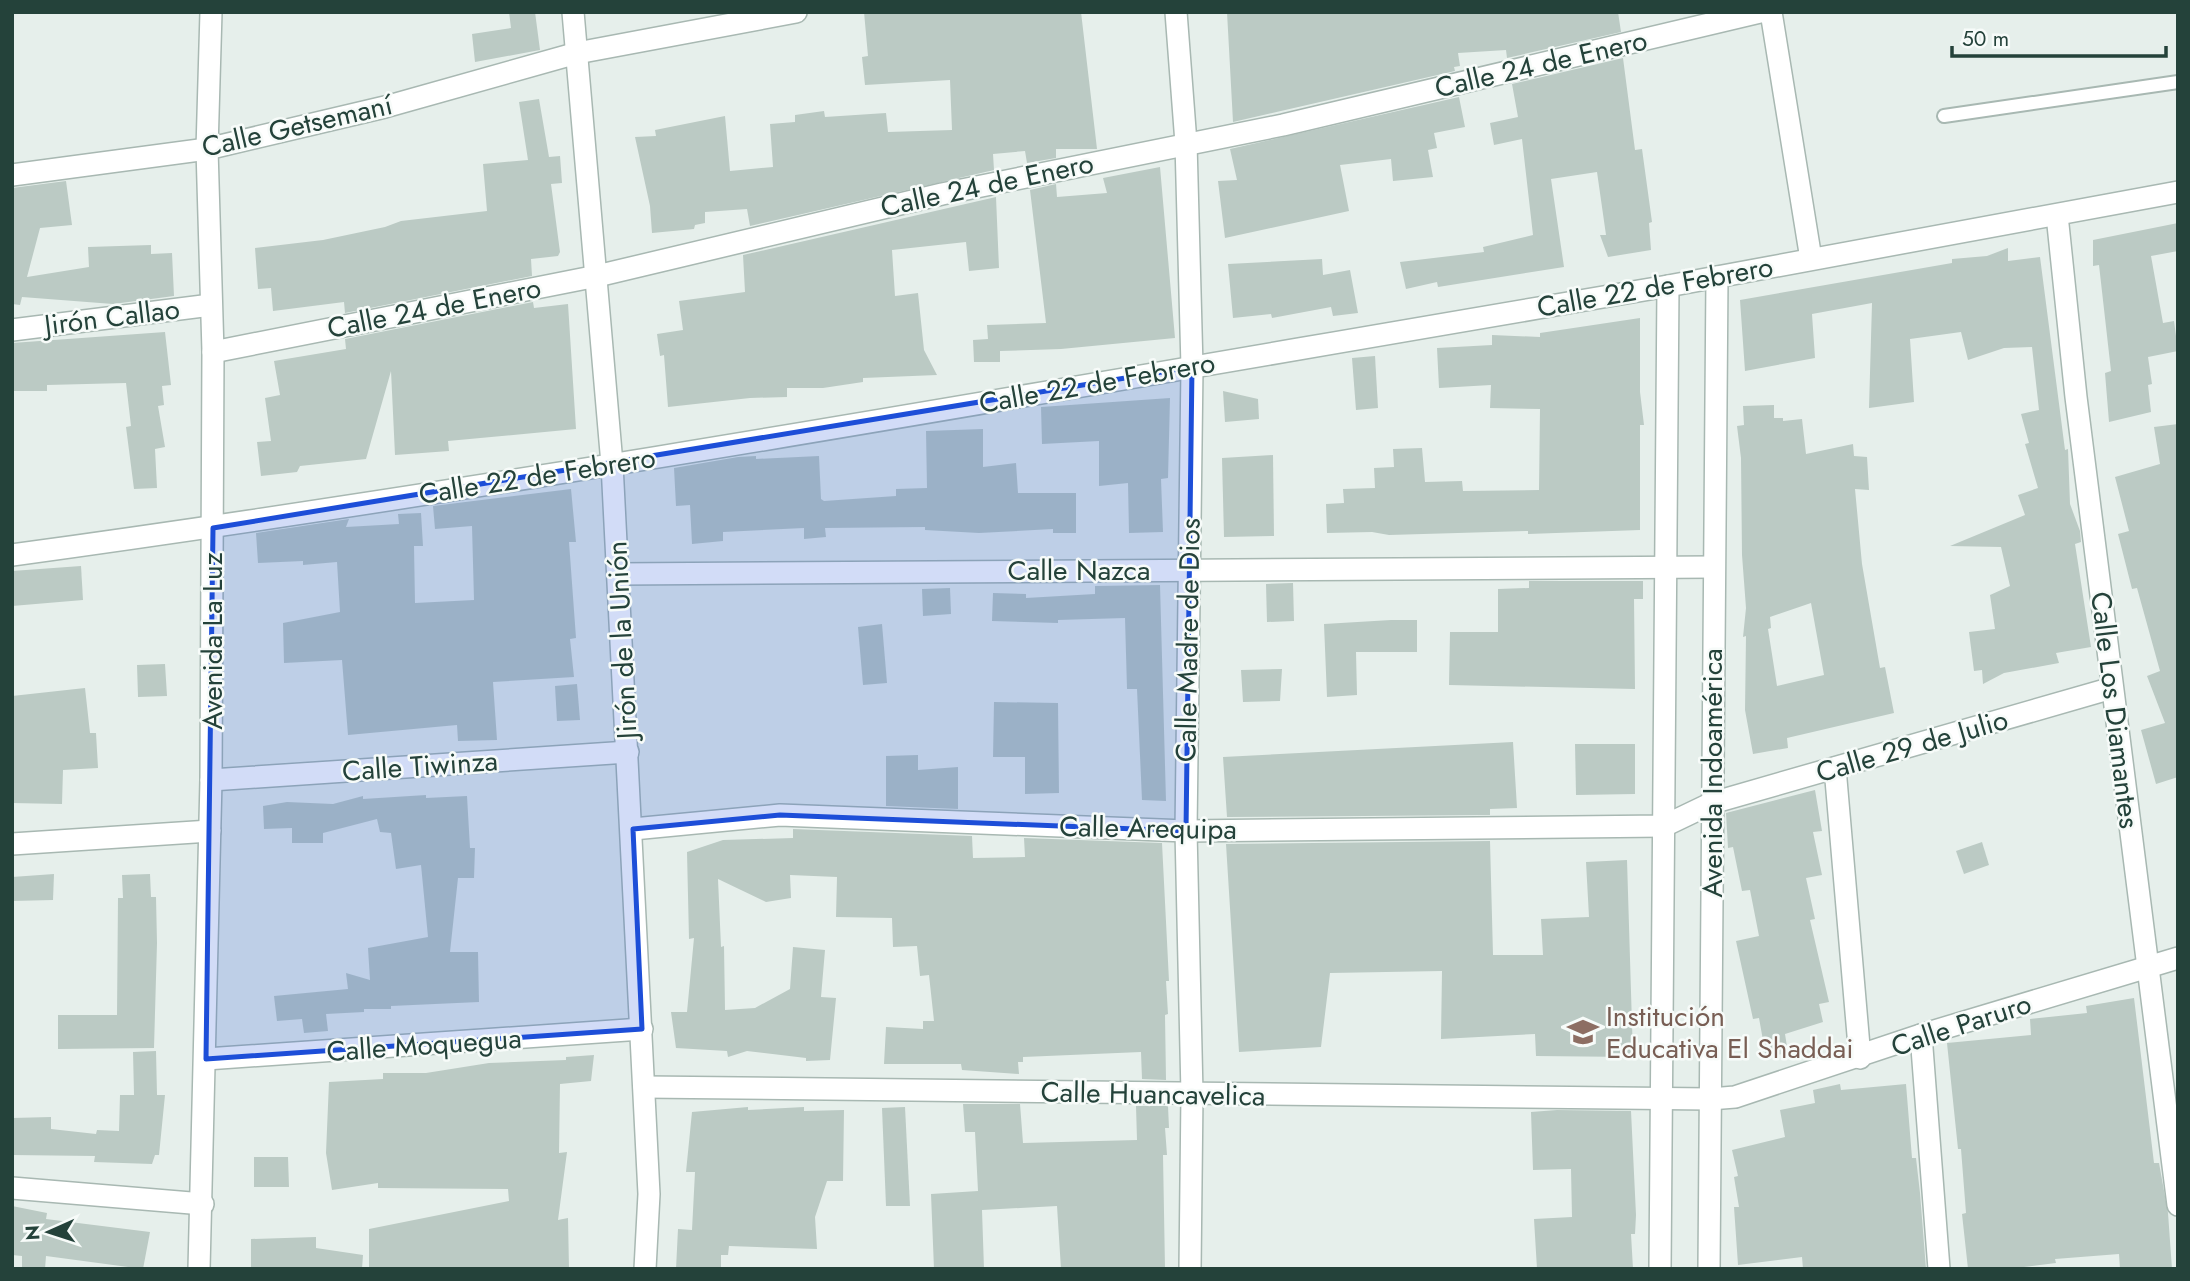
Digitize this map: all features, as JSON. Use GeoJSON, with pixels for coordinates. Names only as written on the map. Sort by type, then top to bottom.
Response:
{"type":"FeatureCollection","features":[{"type":"Feature","properties":{"kind":"street","name":"Avenida La Luz"},"geometry":{"type":"LineString","coordinates":[[200,1269],[211,780],[213,352],[207,149],[211,12]]}},
{"type":"Feature","properties":{"kind":"street","name":"Jirón de la Unión"},"geometry":{"type":"LineString","coordinates":[[573,12],[597,276],[619,574],[649,1194],[645,1269]]}},
{"type":"Feature","properties":{"kind":"street","name":"Calle Getsemaní"},"geometry":{"type":"LineString","coordinates":[[12,175],[207,149],[385,107],[577,53],[796,12]]}},
{"type":"Feature","properties":{"kind":"street","name":"Calle Madre de Dios"},"geometry":{"type":"LineString","coordinates":[[1176,12],[1186,143],[1192,367],[1186,831],[1192,1094],[1190,1269]]}},
{"type":"Feature","properties":{"kind":"street","name":"Calle 24 de Enero"},"geometry":{"type":"LineString","coordinates":[[213,352],[597,276],[942,194],[1283,125],[1760,12]]}},
{"type":"Feature","properties":{"kind":"street"},"geometry":{"type":"LineString","coordinates":[[1771,12],[1811,259]]}},
{"type":"Feature","properties":{"kind":"street","name":"Calle 22 de Febrero"},"geometry":{"type":"LineString","coordinates":[[12,555],[213,528],[1192,367],[1668,286],[2178,192]]}},
{"type":"Feature","properties":{"kind":"street","name":"Calle Los Diamantes"},"geometry":{"type":"LineString","coordinates":[[2057,215],[2112,688],[2178,1205]]}},
{"type":"Feature","properties":{"kind":"street","name":"Avenida Indoamérica"},"geometry":{"type":"LineString","coordinates":[[1709,1269],[1717,277]]}},
{"type":"Feature","properties":{"kind":"street","name":"Avenida Indoamérica"},"geometry":{"type":"LineString","coordinates":[[1660,1269],[1668,286]]}},
{"type":"Feature","properties":{"kind":"street","name":"Jirón Callao"},"geometry":{"type":"LineString","coordinates":[[12,330],[211,304]]}},
{"type":"Feature","properties":{"kind":"street","name":"Calle Nazca"},"geometry":{"type":"LineString","coordinates":[[619,574],[1714,568]]}},
{"type":"Feature","properties":{"kind":"street","name":"Calle 29 de Julio"},"geometry":{"type":"LineString","coordinates":[[1664,826],[1712,803],[2112,688]]}},
{"type":"Feature","properties":{"kind":"street","name":"Calle Tiwinza"},"geometry":{"type":"LineString","coordinates":[[211,780],[628,752]]}},
{"type":"Feature","properties":{"kind":"street"},"geometry":{"type":"LineString","coordinates":[[1835,768],[1860,1058]]}},
{"type":"Feature","properties":{"kind":"street","name":"Calle Arequipa"},"geometry":{"type":"LineString","coordinates":[[632,829],[780,815],[1186,831],[1664,826]]}},
{"type":"Feature","properties":{"kind":"street"},"geometry":{"type":"LineString","coordinates":[[12,844],[210,831]]}},
{"type":"Feature","properties":{"kind":"street","name":"Calle Paruro"},"geometry":{"type":"LineString","coordinates":[[1662,1098],[1735,1097],[1860,1058],[1922,1035],[2178,958]]}},
{"type":"Feature","properties":{"kind":"street","name":"Calle Moquegua"},"geometry":{"type":"LineString","coordinates":[[206,1059],[642,1029]]}},
{"type":"Feature","properties":{"kind":"street"},"geometry":{"type":"LineString","coordinates":[[1922,1035],[1940,1269]]}},
{"type":"Feature","properties":{"kind":"street","name":"Calle Huancavelica"},"geometry":{"type":"LineString","coordinates":[[644,1087],[1662,1098]]}},
{"type":"Feature","properties":{"kind":"street"},"geometry":{"type":"LineString","coordinates":[[12,1188],[203,1204]]}},
{"type":"Feature","properties":{"kind":"lane"},"geometry":{"type":"LineString","coordinates":[[1944,116],[2178,82]]}},
{"type":"Feature","properties":{"kind":"highlighted area"},"geometry":{"type":"Polygon","coordinates":[[[1192,367],[1186,831],[780,815],[633,829],[642,1029],[206,1059],[213,528],[1192,367]]]}},
{"type":"Feature","properties":{"kind":"building"},"geometry":{"type":"Polygon","coordinates":[[[509,12],[535,12],[540,50],[475,62],[472,34],[511,28],[509,12]]]}},
{"type":"Feature","properties":{"kind":"building"},"geometry":{"type":"Polygon","coordinates":[[[864,12],[1081,12],[1097,149],[1056,149],[1056,158],[1027,163],[1025,151],[993,154],[994,170],[750,226],[747,209],[705,212],[705,223],[695,225],[694,229],[652,233],[650,206],[635,137],[656,136],[655,130],[725,116],[730,171],[773,167],[770,124],[795,122],[795,115],[824,111],[825,117],[886,113],[888,132],[952,130],[950,80],[865,85],[862,57],[868,56],[864,12]]]}},
{"type":"Feature","properties":{"kind":"building"},"geometry":{"type":"Polygon","coordinates":[[[1227,12],[1618,12],[1621,32],[1507,58],[1506,50],[1458,53],[1460,66],[1454,67],[1455,71],[1233,122],[1227,12]]]}},
{"type":"Feature","properties":{"kind":"building"},"geometry":{"type":"Polygon","coordinates":[[[1623,58],[1635,150],[1642,149],[1652,222],[1649,223],[1651,250],[1608,257],[1600,235],[1606,235],[1597,172],[1551,179],[1564,267],[1438,287],[1437,282],[1406,289],[1400,262],[1484,252],[1483,247],[1533,235],[1522,139],[1494,145],[1490,123],[1518,117],[1512,84],[1623,58]]]}},
{"type":"Feature","properties":{"kind":"building"},"geometry":{"type":"Polygon","coordinates":[[[1459,97],[1465,127],[1434,133],[1437,148],[1428,150],[1433,177],[1393,181],[1391,159],[1340,165],[1349,211],[1225,238],[1218,181],[1237,180],[1230,149],[1459,97]]]}},
{"type":"Feature","properties":{"kind":"building"},"geometry":{"type":"Polygon","coordinates":[[[539,99],[549,157],[560,156],[562,183],[551,184],[560,252],[558,256],[531,259],[532,276],[345,313],[344,302],[273,311],[271,288],[258,289],[255,248],[323,240],[401,221],[487,211],[483,164],[528,160],[519,102],[539,99]]]}},
{"type":"Feature","properties":{"kind":"building"},"geometry":{"type":"Polygon","coordinates":[[[1160,167],[1175,338],[1061,349],[1000,351],[1000,362],[974,362],[973,340],[988,339],[987,325],[1046,323],[1030,190],[1056,184],[1057,197],[1107,193],[1103,178],[1160,167]]]}},
{"type":"Feature","properties":{"kind":"building"},"geometry":{"type":"Polygon","coordinates":[[[66,181],[72,225],[40,228],[27,277],[89,267],[88,247],[151,245],[151,254],[172,253],[174,296],[113,304],[22,297],[20,305],[12,304],[12,188],[66,181]]]}},
{"type":"Feature","properties":{"kind":"building"},"geometry":{"type":"Polygon","coordinates":[[[996,197],[999,268],[969,271],[966,242],[892,250],[895,296],[918,293],[924,350],[937,375],[863,378],[863,382],[823,388],[787,388],[787,397],[750,398],[668,407],[664,355],[660,356],[657,334],[683,330],[679,301],[745,292],[743,255],[996,197]]]}},
{"type":"Feature","properties":{"kind":"building"},"geometry":{"type":"Polygon","coordinates":[[[2178,223],[2178,251],[2151,256],[2163,323],[2174,321],[2178,351],[2148,357],[2152,384],[2148,385],[2151,412],[2109,422],[2105,373],[2111,371],[2099,265],[2093,266],[2093,240],[2178,223]]]}},
{"type":"Feature","properties":{"kind":"building"},"geometry":{"type":"Polygon","coordinates":[[[2008,248],[2008,261],[2040,257],[2065,450],[2068,449],[2070,504],[2080,531],[2081,542],[2075,544],[2091,647],[2056,653],[2059,663],[2004,673],[1983,684],[1982,670],[1974,671],[1969,632],[1995,629],[1990,595],[2010,586],[2001,547],[1950,546],[2025,515],[2018,495],[2038,488],[2025,444],[2029,443],[2021,414],[2039,410],[2032,347],[2004,348],[1968,360],[1961,332],[1910,339],[1914,402],[1869,408],[1872,303],[1812,314],[1815,358],[1745,371],[1740,300],[1952,263],[1952,259],[1987,256],[2008,248]]]}},
{"type":"Feature","properties":{"kind":"building"},"geometry":{"type":"Polygon","coordinates":[[[1322,259],[1323,275],[1350,270],[1358,313],[1333,316],[1331,307],[1272,318],[1271,314],[1233,318],[1228,264],[1322,259]]]}},
{"type":"Feature","properties":{"kind":"building"},"geometry":{"type":"Polygon","coordinates":[[[533,302],[534,308],[568,304],[576,429],[448,441],[449,451],[395,455],[391,371],[366,459],[300,466],[297,472],[261,476],[257,442],[271,441],[265,398],[280,395],[274,361],[346,349],[345,339],[533,302]]]}},
{"type":"Feature","properties":{"kind":"building"},"geometry":{"type":"Polygon","coordinates":[[[1640,318],[1640,392],[1644,425],[1640,425],[1640,530],[1528,534],[1528,531],[1389,535],[1372,532],[1327,533],[1326,504],[1344,503],[1343,489],[1375,488],[1374,468],[1394,467],[1393,449],[1422,448],[1425,482],[1462,481],[1463,491],[1539,490],[1540,409],[1490,408],[1491,385],[1439,388],[1437,348],[1492,345],[1492,335],[1540,337],[1540,333],[1640,318]]]}},
{"type":"Feature","properties":{"kind":"building"},"geometry":{"type":"Polygon","coordinates":[[[165,332],[171,385],[162,386],[164,405],[158,406],[165,447],[155,449],[157,488],[134,489],[126,427],[131,426],[126,383],[47,385],[47,391],[12,391],[12,343],[165,332]]]}},
{"type":"Feature","properties":{"kind":"building"},"geometry":{"type":"Polygon","coordinates":[[[1375,356],[1378,408],[1356,410],[1352,358],[1375,356]]]}},
{"type":"Feature","properties":{"kind":"building"},"geometry":{"type":"Polygon","coordinates":[[[1223,391],[1258,399],[1259,419],[1225,422],[1223,391]]]}},
{"type":"Feature","properties":{"kind":"building"},"geometry":{"type":"Polygon","coordinates":[[[1170,398],[1168,478],[1161,479],[1163,532],[1129,533],[1128,483],[1099,486],[1099,441],[1042,444],[1041,407],[1170,398]]]}},
{"type":"Feature","properties":{"kind":"building"},"geometry":{"type":"Polygon","coordinates":[[[1774,405],[1774,418],[1783,418],[1783,421],[1802,419],[1806,454],[1853,444],[1854,456],[1867,457],[1869,490],[1855,489],[1862,564],[1880,668],[1885,667],[1894,713],[1787,738],[1788,748],[1753,754],[1745,710],[1746,636],[1743,637],[1746,608],[1742,555],[1741,458],[1737,426],[1744,425],[1743,406],[1774,405]],[[1811,603],[1770,617],[1771,628],[1768,629],[1777,686],[1824,675],[1811,603]]]}},
{"type":"Feature","properties":{"kind":"building"},"geometry":{"type":"Polygon","coordinates":[[[2178,424],[2178,777],[2156,784],[2141,730],[2165,723],[2147,676],[2160,671],[2137,588],[2132,589],[2118,534],[2129,531],[2115,477],[2160,464],[2154,427],[2178,424]]]}},
{"type":"Feature","properties":{"kind":"building"},"geometry":{"type":"Polygon","coordinates":[[[983,429],[983,467],[1016,463],[1018,493],[1076,493],[1076,533],[1053,533],[1053,529],[979,533],[925,530],[925,527],[825,528],[826,537],[804,539],[804,528],[723,532],[723,541],[692,544],[690,505],[676,506],[674,468],[756,456],[756,459],[819,456],[821,499],[824,501],[896,496],[896,489],[927,488],[926,431],[983,429]]]}},
{"type":"Feature","properties":{"kind":"building"},"geometry":{"type":"Polygon","coordinates":[[[1273,455],[1274,536],[1224,537],[1222,458],[1273,455]]]}},
{"type":"Feature","properties":{"kind":"building"},"geometry":{"type":"Polygon","coordinates":[[[571,489],[576,542],[569,542],[576,638],[570,639],[574,677],[493,682],[497,740],[458,741],[457,725],[348,735],[342,660],[284,663],[283,623],[340,612],[337,562],[303,565],[303,561],[258,563],[256,533],[349,519],[346,527],[399,524],[398,514],[421,513],[423,546],[414,546],[415,603],[474,600],[472,526],[435,529],[433,506],[571,489]]]}},
{"type":"Feature","properties":{"kind":"building"},"geometry":{"type":"Polygon","coordinates":[[[81,566],[83,600],[12,606],[12,571],[81,566]]]}},
{"type":"Feature","properties":{"kind":"building"},"geometry":{"type":"Polygon","coordinates":[[[1529,581],[1643,581],[1643,599],[1634,599],[1635,689],[1449,685],[1450,632],[1498,632],[1498,589],[1529,588],[1529,581]]]}},
{"type":"Feature","properties":{"kind":"building"},"geometry":{"type":"Polygon","coordinates":[[[1293,583],[1294,621],[1267,622],[1266,584],[1293,583]]]}},
{"type":"Feature","properties":{"kind":"building"},"geometry":{"type":"Polygon","coordinates":[[[1160,585],[1166,801],[1142,800],[1137,689],[1127,689],[1125,618],[1058,620],[1058,623],[992,621],[993,593],[1026,594],[1026,598],[1095,594],[1095,586],[1160,585]]]}},
{"type":"Feature","properties":{"kind":"building"},"geometry":{"type":"Polygon","coordinates":[[[950,588],[951,614],[923,616],[922,589],[950,588]]]}},
{"type":"Feature","properties":{"kind":"building"},"geometry":{"type":"Polygon","coordinates":[[[1417,620],[1417,652],[1356,652],[1357,695],[1327,697],[1324,624],[1417,620]]]}},
{"type":"Feature","properties":{"kind":"building"},"geometry":{"type":"Polygon","coordinates":[[[882,624],[887,683],[863,685],[858,627],[882,624]]]}},
{"type":"Feature","properties":{"kind":"building"},"geometry":{"type":"Polygon","coordinates":[[[165,664],[167,696],[138,697],[137,665],[165,664]]]}},
{"type":"Feature","properties":{"kind":"building"},"geometry":{"type":"Polygon","coordinates":[[[1282,669],[1280,701],[1243,702],[1241,670],[1282,669]]]}},
{"type":"Feature","properties":{"kind":"building"},"geometry":{"type":"Polygon","coordinates":[[[577,684],[580,720],[557,721],[555,686],[577,684]]]}},
{"type":"Feature","properties":{"kind":"building"},"geometry":{"type":"Polygon","coordinates":[[[85,688],[90,733],[96,733],[98,768],[63,770],[62,804],[12,803],[12,696],[85,688]]]}},
{"type":"Feature","properties":{"kind":"building"},"geometry":{"type":"Polygon","coordinates":[[[994,702],[1058,703],[1059,793],[1025,794],[1025,757],[993,757],[994,702]]]}},
{"type":"Feature","properties":{"kind":"building"},"geometry":{"type":"Polygon","coordinates":[[[1513,742],[1517,808],[1490,809],[1490,815],[1227,817],[1223,757],[1513,742]]]}},
{"type":"Feature","properties":{"kind":"building"},"geometry":{"type":"Polygon","coordinates":[[[1575,744],[1635,744],[1635,794],[1576,795],[1575,744]]]}},
{"type":"Feature","properties":{"kind":"building"},"geometry":{"type":"Polygon","coordinates":[[[918,755],[918,770],[958,767],[958,809],[886,806],[886,756],[918,755]]]}},
{"type":"Feature","properties":{"kind":"building"},"geometry":{"type":"Polygon","coordinates":[[[1815,790],[1822,831],[1813,832],[1822,875],[1806,878],[1815,919],[1810,920],[1829,1002],[1819,1004],[1823,1022],[1785,1034],[1788,1053],[1766,1057],[1759,1018],[1753,1019],[1736,941],[1759,936],[1750,890],[1742,891],[1733,847],[1728,848],[1726,813],[1815,790]]]}},
{"type":"Feature","properties":{"kind":"building"},"geometry":{"type":"Polygon","coordinates":[[[426,795],[426,798],[467,796],[470,848],[475,848],[474,878],[458,878],[450,952],[478,952],[479,1002],[391,1006],[391,1009],[326,1014],[328,1031],[304,1033],[302,1019],[277,1021],[274,996],[348,989],[346,973],[370,980],[368,948],[428,937],[421,865],[396,869],[391,833],[380,832],[377,819],[323,833],[323,843],[292,843],[292,828],[264,829],[263,806],[287,802],[333,804],[363,796],[363,799],[426,795]]]}},
{"type":"Feature","properties":{"kind":"building"},"geometry":{"type":"Polygon","coordinates":[[[793,829],[972,836],[973,858],[1025,857],[1024,838],[1162,843],[1169,981],[1166,981],[1166,1080],[1142,1079],[1141,1052],[1023,1057],[1023,1062],[1018,1062],[1019,1074],[962,1070],[961,1064],[884,1064],[886,1027],[923,1029],[923,1021],[934,1021],[929,975],[920,976],[917,946],[893,947],[892,918],[836,917],[837,877],[790,875],[791,898],[766,902],[718,879],[721,947],[724,946],[725,1010],[755,1008],[790,989],[793,947],[825,950],[821,997],[836,998],[830,1060],[806,1061],[806,1058],[747,1051],[728,1057],[727,1051],[676,1048],[671,1012],[687,1012],[694,938],[689,939],[687,852],[723,840],[793,838],[793,829]]]}},
{"type":"Feature","properties":{"kind":"building"},"geometry":{"type":"Polygon","coordinates":[[[1490,841],[1493,955],[1543,955],[1541,919],[1589,917],[1586,862],[1627,860],[1633,1057],[1536,1056],[1535,1034],[1441,1039],[1442,971],[1330,973],[1321,1047],[1239,1052],[1226,844],[1490,841]]]}},
{"type":"Feature","properties":{"kind":"building"},"geometry":{"type":"Polygon","coordinates":[[[1982,842],[1989,865],[1964,874],[1956,851],[1982,842]]]}},
{"type":"Feature","properties":{"kind":"building"},"geometry":{"type":"Polygon","coordinates":[[[54,874],[53,900],[12,901],[12,877],[54,874]]]}},
{"type":"Feature","properties":{"kind":"building"},"geometry":{"type":"Polygon","coordinates":[[[150,874],[151,897],[156,897],[154,1048],[58,1049],[58,1015],[117,1015],[118,898],[123,898],[122,875],[150,874]]]}},
{"type":"Feature","properties":{"kind":"building"},"geometry":{"type":"Polygon","coordinates":[[[2134,998],[2154,1163],[2159,1163],[2168,1213],[2172,1269],[2120,1269],[2119,1254],[2055,1259],[2056,1263],[2008,1269],[1968,1269],[1962,1214],[1966,1213],[1961,1149],[1958,1149],[1947,1043],[2031,1035],[2030,1019],[2087,1013],[2086,1006],[2134,998]]]}},
{"type":"Feature","properties":{"kind":"building"},"geometry":{"type":"Polygon","coordinates":[[[156,1051],[157,1095],[165,1095],[159,1155],[155,1155],[152,1164],[94,1162],[95,1156],[12,1155],[12,1118],[51,1117],[51,1129],[96,1134],[97,1130],[119,1131],[120,1095],[134,1095],[133,1052],[156,1051]]]}},
{"type":"Feature","properties":{"kind":"building"},"geometry":{"type":"Polygon","coordinates":[[[594,1055],[591,1081],[560,1084],[559,1153],[567,1152],[558,1220],[568,1218],[569,1269],[369,1269],[369,1229],[509,1201],[508,1189],[378,1188],[378,1183],[332,1190],[326,1153],[329,1082],[383,1079],[383,1073],[426,1073],[489,1063],[566,1060],[566,1057],[594,1055]]]}},
{"type":"Feature","properties":{"kind":"building"},"geometry":{"type":"Polygon","coordinates":[[[1840,1084],[1841,1090],[1906,1084],[1912,1158],[1916,1158],[1920,1193],[1926,1269],[1803,1269],[1802,1257],[1738,1265],[1734,1207],[1739,1207],[1734,1177],[1738,1176],[1732,1150],[1785,1137],[1780,1110],[1815,1103],[1813,1090],[1840,1084]]]}},
{"type":"Feature","properties":{"kind":"building"},"geometry":{"type":"Polygon","coordinates":[[[963,1104],[1020,1104],[1023,1143],[1137,1140],[1136,1106],[1168,1106],[1169,1128],[1165,1128],[1167,1155],[1163,1155],[1165,1269],[1061,1269],[1057,1206],[982,1210],[984,1269],[934,1269],[931,1194],[978,1191],[975,1132],[965,1132],[963,1104]]]}},
{"type":"Feature","properties":{"kind":"building"},"geometry":{"type":"Polygon","coordinates":[[[748,1107],[748,1110],[804,1107],[804,1111],[844,1110],[843,1181],[827,1181],[815,1217],[817,1249],[729,1246],[728,1255],[721,1255],[721,1269],[676,1269],[678,1229],[692,1230],[695,1172],[686,1172],[692,1112],[748,1107]]]}},
{"type":"Feature","properties":{"kind":"building"},"geometry":{"type":"Polygon","coordinates":[[[905,1107],[910,1206],[886,1206],[882,1108],[905,1107]]]}},
{"type":"Feature","properties":{"kind":"building"},"geometry":{"type":"Polygon","coordinates":[[[1631,1111],[1636,1215],[1635,1234],[1631,1234],[1633,1269],[1537,1269],[1534,1219],[1572,1217],[1571,1169],[1533,1170],[1531,1112],[1631,1111]]]}},
{"type":"Feature","properties":{"kind":"building"},"geometry":{"type":"Polygon","coordinates":[[[254,1157],[288,1157],[289,1187],[254,1187],[254,1157]]]}},
{"type":"Feature","properties":{"kind":"building"},"geometry":{"type":"Polygon","coordinates":[[[12,1206],[47,1213],[46,1219],[150,1232],[143,1269],[46,1256],[45,1269],[22,1269],[22,1256],[12,1255],[12,1206]]]}},
{"type":"Feature","properties":{"kind":"building"},"geometry":{"type":"Polygon","coordinates":[[[316,1237],[316,1248],[363,1255],[362,1269],[251,1269],[251,1239],[316,1237]]]}},
{"type":"Feature","properties":{"kind":"place","name":"Institución Educativa El Shaddai"},"geometry":{"type":"Point","coordinates":[1583,1032]}}]}
